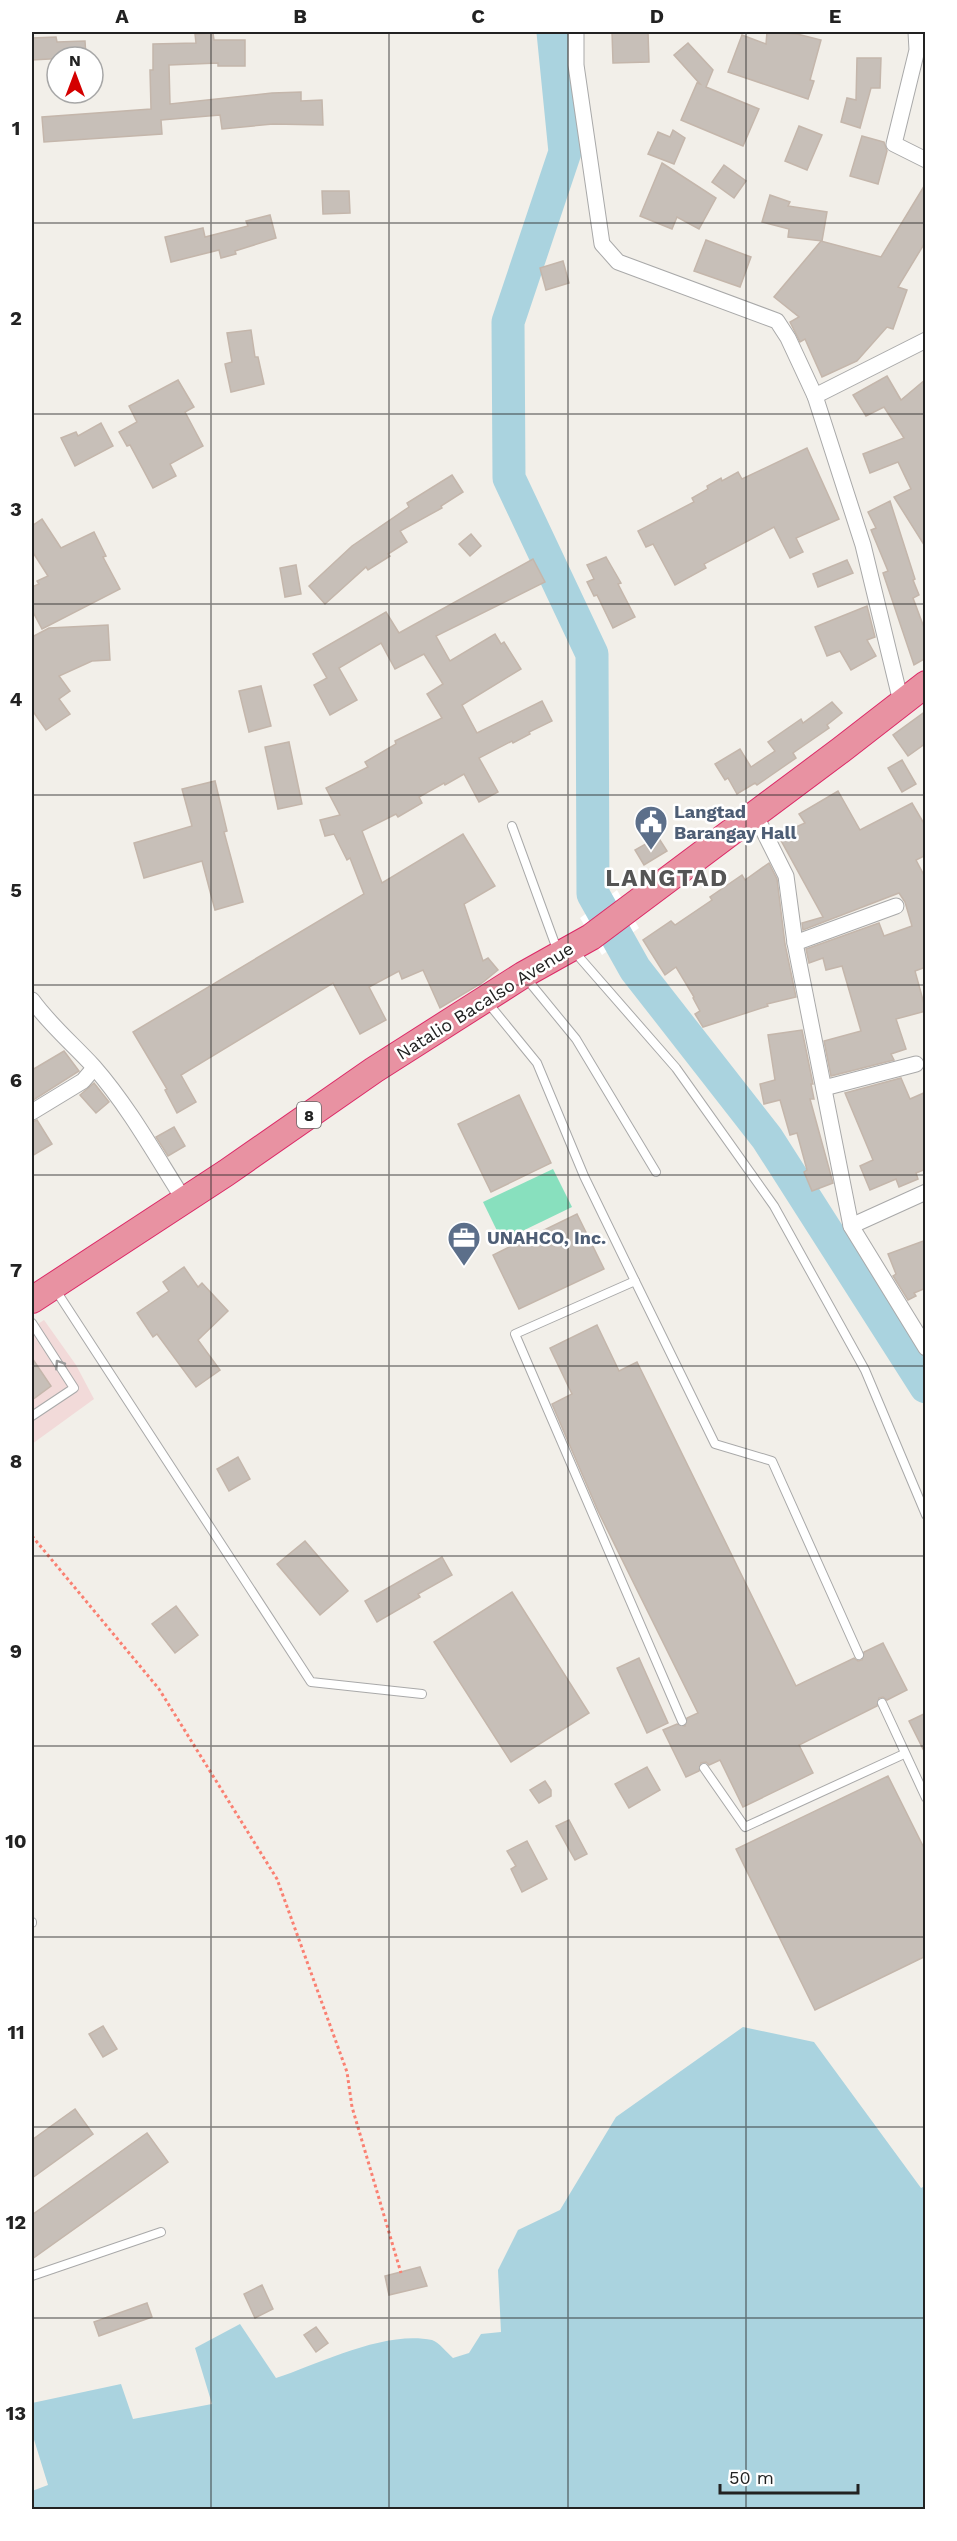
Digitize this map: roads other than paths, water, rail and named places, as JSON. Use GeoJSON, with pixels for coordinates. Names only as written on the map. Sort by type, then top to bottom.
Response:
{"type":"FeatureCollection","features":[{"type":"Feature","properties":{"kind":"highway","name":"Natalio Bacalso Avenue"},"geometry":{"type":"LineString","coordinates":[[32,1300],[184,1200],[374,1070],[628,910],[926,684]]}},
{"type":"Feature","properties":{"kind":"street"},"geometry":{"type":"LineString","coordinates":[[576,32],[576,65],[602,244],[618,262],[777,321],[788,338],[814,396],[863,545],[901,702]]}},
{"type":"Feature","properties":{"kind":"street"},"geometry":{"type":"LineString","coordinates":[[916,32],[917,50],[894,144],[926,160]]}},
{"type":"Feature","properties":{"kind":"street"},"geometry":{"type":"LineString","coordinates":[[814,396],[926,340]]}},
{"type":"Feature","properties":{"kind":"street"},"geometry":{"type":"LineString","coordinates":[[755,814],[786,876],[795,943],[851,1226],[926,1348]]}},
{"type":"Feature","properties":{"kind":"street"},"geometry":{"type":"LineString","coordinates":[[795,943],[896,906]]}},
{"type":"Feature","properties":{"kind":"street"},"geometry":{"type":"LineString","coordinates":[[32,1000],[50,1024],[94,1068],[129,1114],[184,1200]]}},
{"type":"Feature","properties":{"kind":"street"},"geometry":{"type":"LineString","coordinates":[[824,1088],[916,1064]]}},
{"type":"Feature","properties":{"kind":"street"},"geometry":{"type":"LineString","coordinates":[[32,1112],[82,1081],[94,1068]]}},
{"type":"Feature","properties":{"kind":"street"},"geometry":{"type":"LineString","coordinates":[[851,1226],[926,1192]]}},
{"type":"Feature","properties":{"kind":"lane"},"geometry":{"type":"LineString","coordinates":[[512,826],[573,946],[676,1068],[774,1206],[865,1370],[926,1515]]}},
{"type":"Feature","properties":{"kind":"lane"},"geometry":{"type":"LineString","coordinates":[[523,975],[576,1039],[656,1172]]}},
{"type":"Feature","properties":{"kind":"lane"},"geometry":{"type":"LineString","coordinates":[[484,999],[537,1063],[584,1176],[715,1444],[772,1461],[859,1655]]}},
{"type":"Feature","properties":{"kind":"lane"},"geometry":{"type":"LineString","coordinates":[[635,1281],[515,1334],[682,1721]]}},
{"type":"Feature","properties":{"kind":"lane"},"geometry":{"type":"LineString","coordinates":[[53,1286],[311,1682],[422,1694]]}},
{"type":"Feature","properties":{"kind":"lane"},"geometry":{"type":"LineString","coordinates":[[32,1323],[74,1388],[32,1416]]}},
{"type":"Feature","properties":{"kind":"lane"},"geometry":{"type":"LineString","coordinates":[[882,1703],[926,1798]]}},
{"type":"Feature","properties":{"kind":"lane"},"geometry":{"type":"LineString","coordinates":[[704,1768],[745,1827],[904,1754]]}},
{"type":"Feature","properties":{"kind":"lane"},"geometry":{"type":"LineString","coordinates":[[32,2276],[160,2232]]}},
{"type":"Feature","properties":{"kind":"water"},"geometry":{"type":"Polygon","coordinates":[[[743,2027],[814,2042],[921,2188],[925,2186],[925,2509],[32,2509],[32,2491],[48,2485],[32,2433],[32,2403],[121,2384],[133,2419],[212,2404],[195,2348],[240,2324],[276,2378],[353,2350],[394,2340],[414,2338],[432,2340],[453,2358],[469,2353],[481,2334],[501,2332],[498,2270],[518,2230],[560,2210],[616,2117],[743,2027]]]}},
{"type":"Feature","properties":{"kind":"waterway"},"geometry":{"type":"LineString","coordinates":[[553,32],[565,152],[508,322],[509,478],[592,654],[593,894],[635,969],[767,1138],[926,1387]]}},
{"type":"Feature","properties":{"kind":"place","name":"Langtad Barangay Hall"},"geometry":{"type":"Point","coordinates":[651,851]}},
{"type":"Feature","properties":{"kind":"place","name":"UNAHCO, Inc."},"geometry":{"type":"Point","coordinates":[464,1267]}},
{"type":"Feature","properties":{"kind":"district","name":"LANGTAD"},"geometry":{"type":"Point","coordinates":[667,878]}}]}
